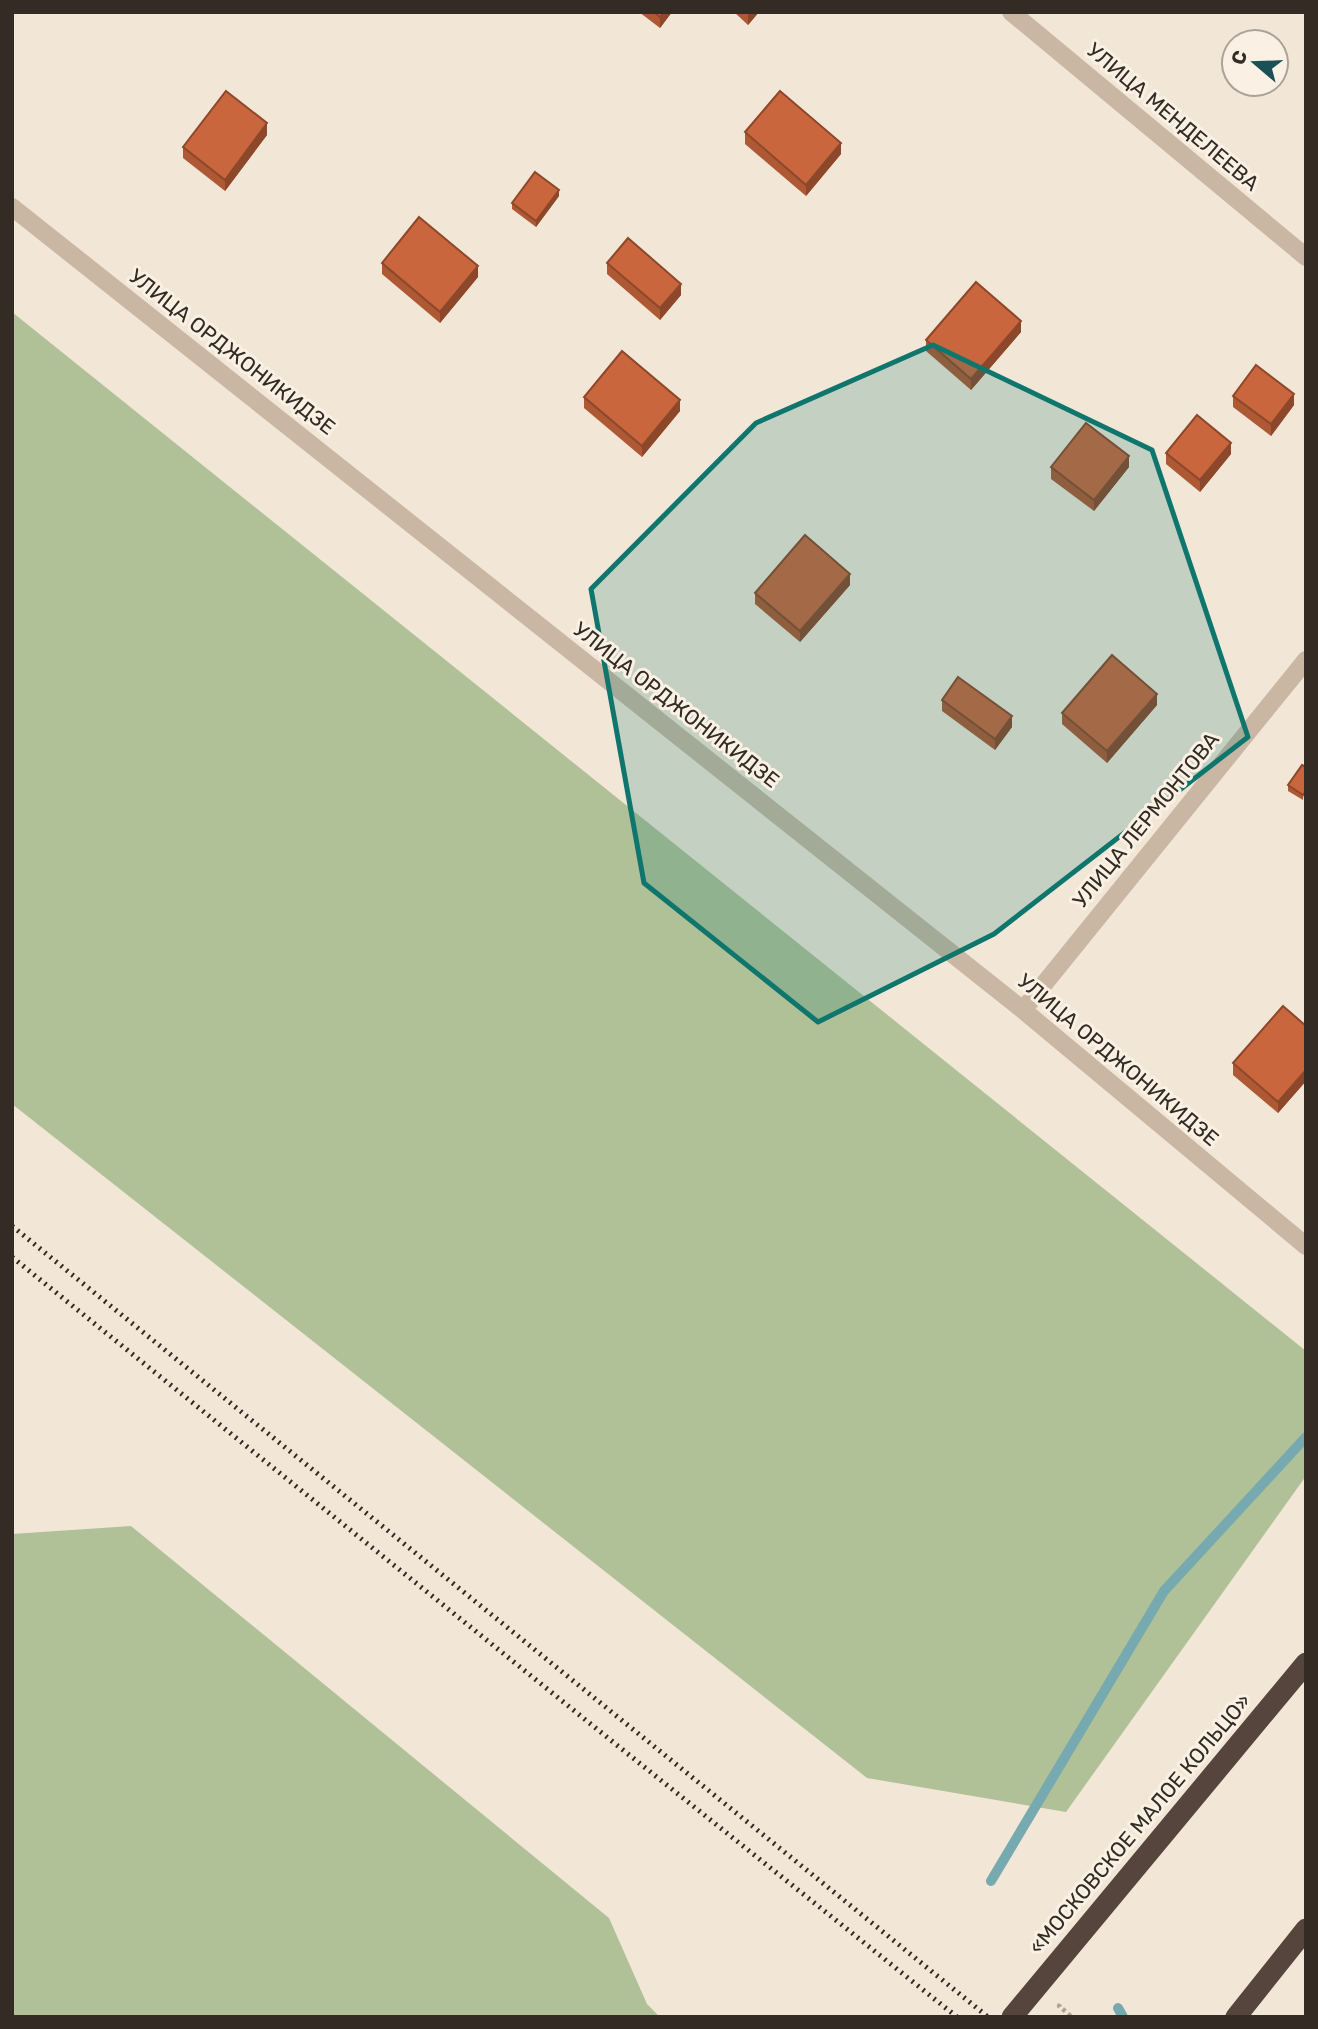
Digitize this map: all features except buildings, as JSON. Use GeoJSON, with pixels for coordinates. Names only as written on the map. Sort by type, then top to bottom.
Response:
{"type":"FeatureCollection","features":[{"type":"Feature","properties":{"kind":"highway","name":"«МОСКОВСКОЕ МАЛОЕ КОЛЬЦО»"},"geometry":{"type":"LineString","coordinates":[[1012,2017],[1306,1663]]}},
{"type":"Feature","properties":{"kind":"highway"},"geometry":{"type":"LineString","coordinates":[[1236,2017],[1306,1929]]}},
{"type":"Feature","properties":{"kind":"street","name":"УЛИЦА МЕНДЕЛЕЕВА"},"geometry":{"type":"LineString","coordinates":[[1011,12],[1306,257]]}},
{"type":"Feature","properties":{"kind":"street","name":"УЛИЦА ОРДЖОНИКИДЗЕ"},"geometry":{"type":"LineString","coordinates":[[12,207],[1023,1010],[1306,1246]]}},
{"type":"Feature","properties":{"kind":"street","name":"УЛИЦА ЛЕРМОНТОВА"},"geometry":{"type":"LineString","coordinates":[[1023,1010],[1306,660]]}},
{"type":"Feature","properties":{"kind":"highlighted area"},"geometry":{"type":"Polygon","coordinates":[[[933,345],[1152,450],[1248,737],[994,934],[818,1022],[644,883],[591,589],[756,423],[933,345]]]}},
{"type":"Feature","properties":{"kind":"green space"},"geometry":{"type":"Polygon","coordinates":[[[12,312],[1306,1351],[1306,1476],[1066,1812],[867,1778],[12,1104],[12,312]]]}},
{"type":"Feature","properties":{"kind":"green space"},"geometry":{"type":"Polygon","coordinates":[[[131,1526],[609,1918],[647,2004],[660,2017],[12,2017],[12,1534],[131,1526]]]}},
{"type":"Feature","properties":{"kind":"waterway"},"geometry":{"type":"LineString","coordinates":[[991,1881],[1164,1591],[1306,1437]]}},
{"type":"Feature","properties":{"kind":"waterway"},"geometry":{"type":"LineString","coordinates":[[1118,2008],[1123,2017]]}},
{"type":"Feature","properties":{"kind":"railway"},"geometry":{"type":"LineString","coordinates":[[12,1226],[988,2017]]}},
{"type":"Feature","properties":{"kind":"railway"},"geometry":{"type":"LineString","coordinates":[[12,1257],[957,2017]]}}]}
